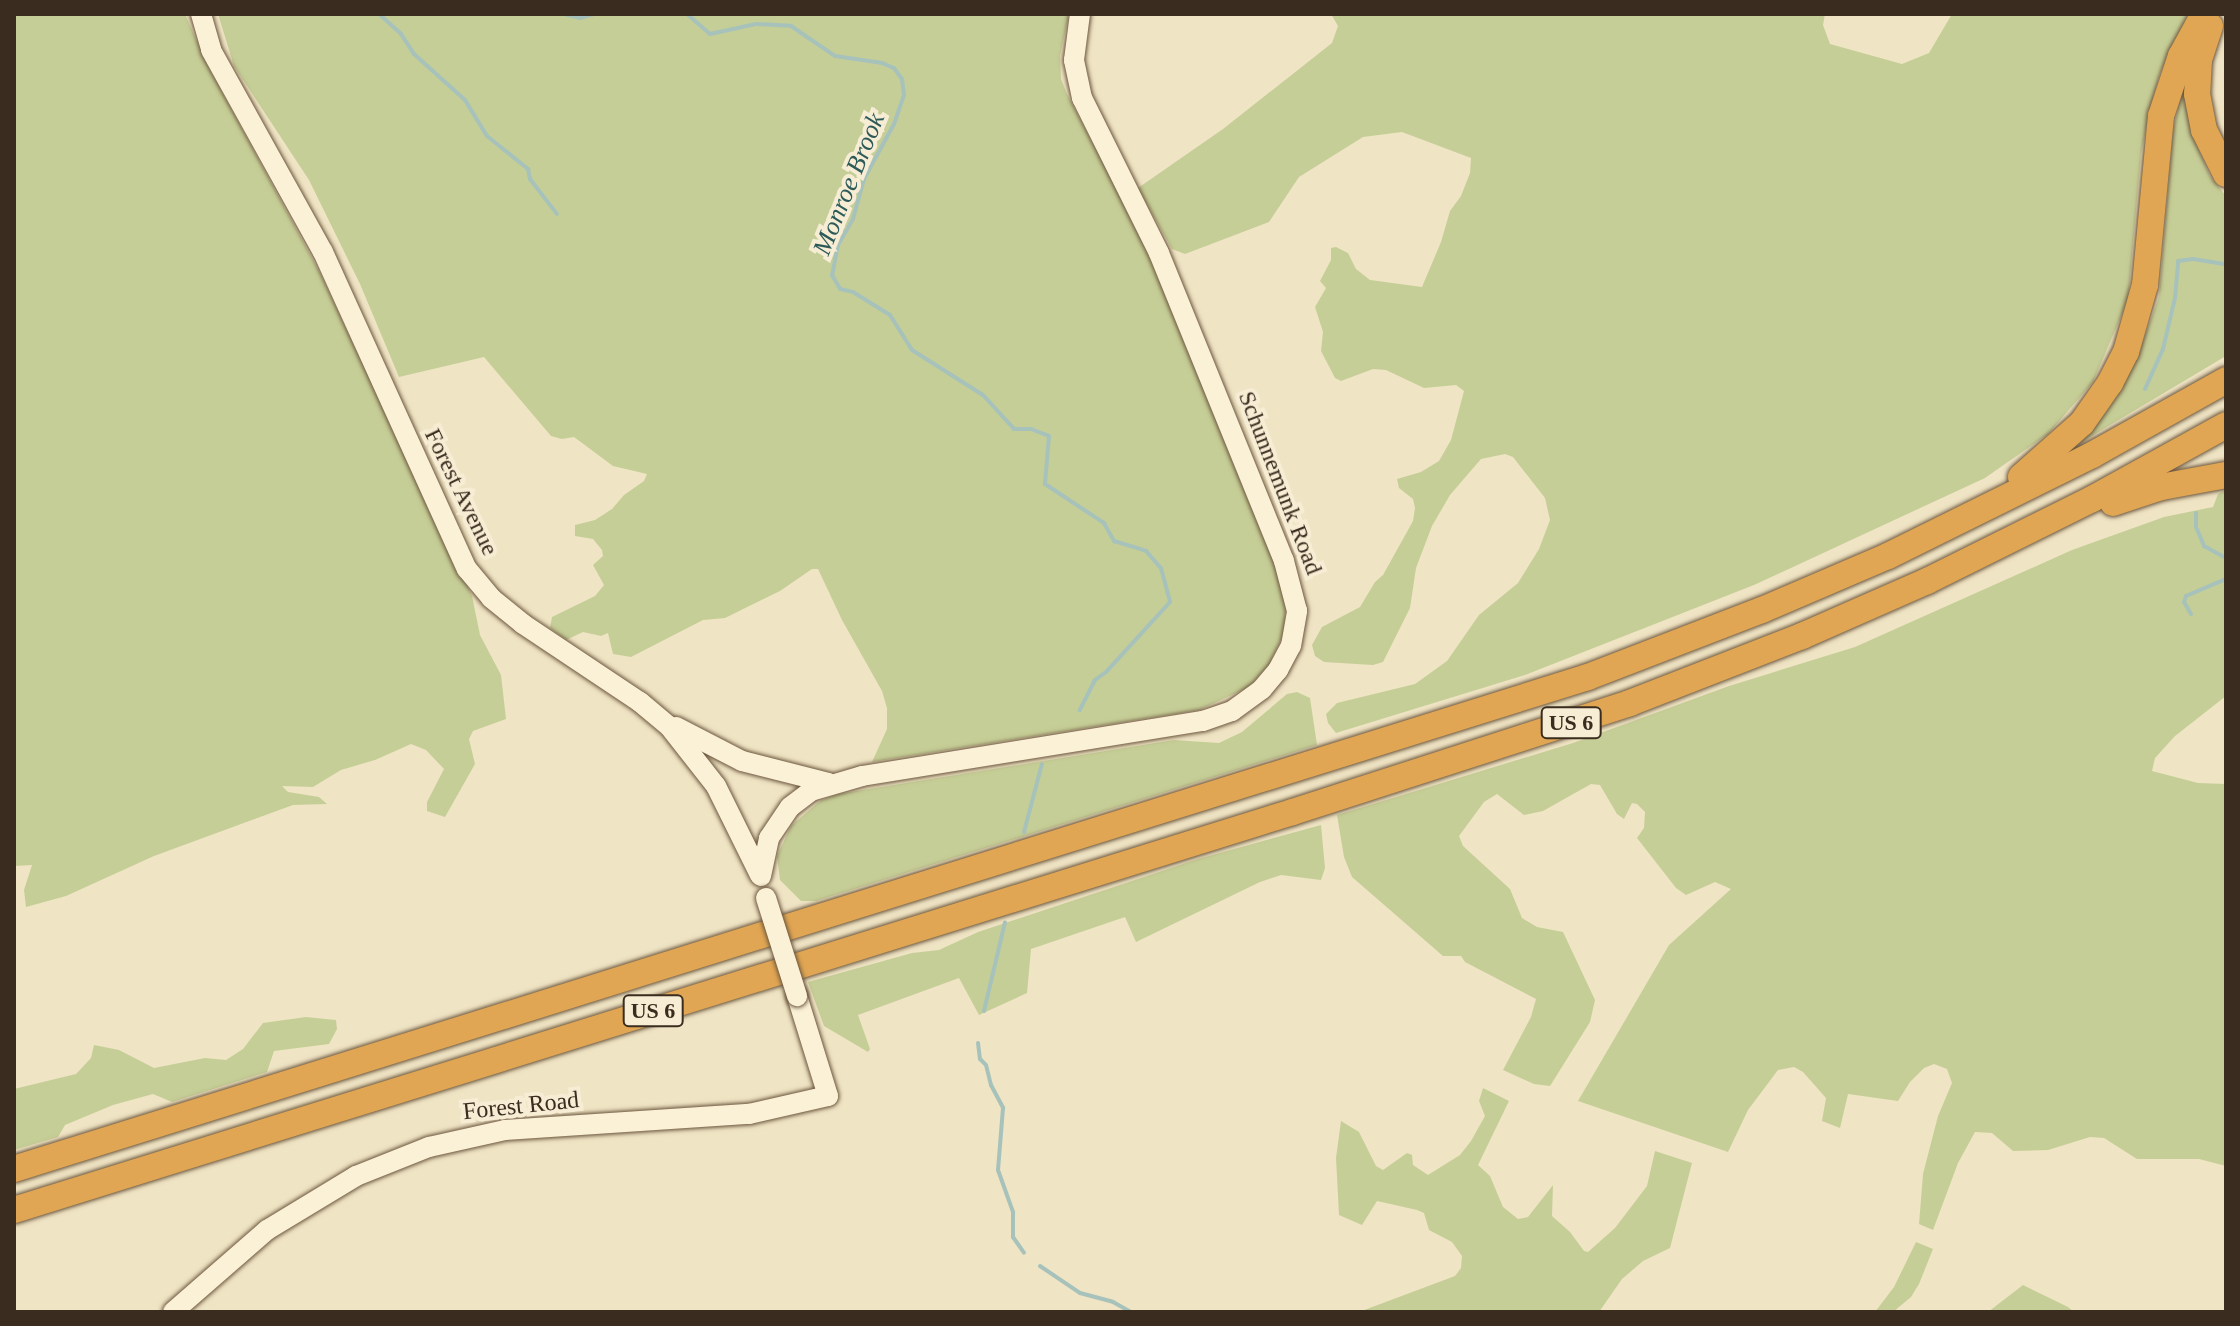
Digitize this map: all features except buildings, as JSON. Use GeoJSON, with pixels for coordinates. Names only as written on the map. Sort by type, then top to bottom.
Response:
{"type":"FeatureCollection","features":[{"type":"Feature","properties":{"kind":"highway"},"geometry":{"type":"LineString","coordinates":[[1845,575],[2035,468],[2082,423],[2102,396],[2122,359],[2142,302],[2156,153],[2165,101],[2181,56],[2204,14]]}},
{"type":"Feature","properties":{"kind":"highway"},"geometry":{"type":"LineString","coordinates":[[2216,14],[2199,59],[2197,94],[2208,142],[2226,174]]}},
{"type":"Feature","properties":{"kind":"highway","name":"US 6"},"geometry":{"type":"LineString","coordinates":[[14,1169],[1504,706],[1675,645],[1845,575],[2037,483],[2226,380]]}},
{"type":"Feature","properties":{"kind":"highway","name":"US 6"},"geometry":{"type":"LineString","coordinates":[[14,1210],[1543,733],[1802,636],[1968,561],[2226,425]]}},
{"type":"Feature","properties":{"kind":"highway"},"geometry":{"type":"LineString","coordinates":[[1968,561],[2005,550],[2142,492],[2226,475]]}},
{"type":"Feature","properties":{"kind":"street","name":"Forest Avenue"},"geometry":{"type":"LineString","coordinates":[[201,14],[211,50],[327,260],[467,569],[491,598],[523,624],[656,714],[688,748],[716,786],[761,876],[828,1096]]}},
{"type":"Feature","properties":{"kind":"street","name":"Schunnemunk Road"},"geometry":{"type":"LineString","coordinates":[[761,876],[764,850],[782,816],[801,797],[829,783],[1180,726],[1218,717],[1250,699],[1270,680],[1294,636],[1296,602],[1284,561],[1207,364],[1159,253],[1082,98],[1074,60],[1080,14]]}},
{"type":"Feature","properties":{"kind":"street","name":"Schunnemunk Road"},"geometry":{"type":"LineString","coordinates":[[656,714],[742,761],[829,783]]}},
{"type":"Feature","properties":{"kind":"street","name":"Forest Road"},"geometry":{"type":"LineString","coordinates":[[173,1312],[267,1230],[356,1176],[429,1147],[505,1130],[749,1114],[828,1096]]}},
{"type":"Feature","properties":{"kind":"green space"},"geometry":{"type":"Polygon","coordinates":[[[14,14],[185,14],[207,64],[320,273],[472,596],[480,635],[501,675],[506,719],[473,731],[469,739],[475,764],[445,817],[427,811],[427,802],[444,769],[426,750],[411,744],[375,760],[341,770],[313,787],[282,786],[288,792],[319,797],[327,804],[293,805],[154,856],[66,896],[26,907],[24,890],[32,865],[14,866],[14,14]]]}},
{"type":"Feature","properties":{"kind":"green space"},"geometry":{"type":"Polygon","coordinates":[[[218,14],[1069,14],[1060,56],[1061,79],[1146,245],[1267,533],[1286,604],[1284,633],[1269,665],[1249,687],[1199,710],[872,762],[887,729],[887,708],[882,691],[842,620],[818,569],[812,569],[780,591],[725,618],[703,620],[631,657],[613,654],[608,633],[601,636],[583,632],[566,640],[550,628],[552,617],[595,596],[604,585],[593,565],[603,556],[602,550],[593,539],[575,536],[575,525],[595,520],[612,509],[624,495],[644,481],[647,474],[613,466],[574,437],[562,439],[551,436],[484,357],[399,377],[360,284],[309,180],[234,66],[218,14]]]}},
{"type":"Feature","properties":{"kind":"green space"},"geometry":{"type":"Polygon","coordinates":[[[1331,14],[1825,14],[1823,25],[1830,44],[1902,64],[1929,53],[1952,14],[2188,14],[2160,73],[2150,109],[2141,154],[2128,300],[2093,382],[2048,434],[1985,478],[1754,585],[1525,675],[1336,733],[1328,723],[1326,714],[1337,703],[1415,684],[1447,661],[1479,615],[1518,583],[1539,549],[1550,520],[1545,498],[1513,457],[1505,454],[1481,459],[1450,495],[1432,526],[1416,568],[1410,608],[1383,662],[1373,665],[1324,662],[1315,656],[1312,645],[1322,627],[1360,607],[1375,582],[1383,575],[1413,521],[1415,508],[1413,499],[1399,488],[1397,479],[1421,472],[1439,461],[1451,440],[1464,391],[1456,385],[1424,388],[1386,370],[1373,369],[1341,381],[1335,378],[1321,351],[1323,332],[1315,307],[1326,288],[1320,281],[1331,260],[1331,248],[1336,247],[1348,253],[1356,269],[1370,280],[1422,287],[1450,211],[1461,196],[1470,173],[1471,158],[1402,132],[1363,137],[1299,177],[1269,222],[1185,254],[1172,249],[1138,188],[1223,129],[1332,43],[1338,26],[1331,14]]]}},
{"type":"Feature","properties":{"kind":"green space"},"geometry":{"type":"Polygon","coordinates":[[[2185,78],[2192,134],[2210,176],[2226,196],[2226,356],[2080,443],[2107,411],[2135,363],[2159,297],[2173,131],[2185,78]]]}},
{"type":"Feature","properties":{"kind":"green space"},"geometry":{"type":"Polygon","coordinates":[[[2226,490],[2226,696],[2175,736],[2155,758],[2152,771],[2198,783],[2226,784],[2226,1166],[2199,1159],[2137,1159],[2104,1138],[2090,1137],[2048,1150],[2013,1151],[1992,1133],[1975,1132],[1958,1163],[1933,1230],[1919,1224],[1923,1174],[1938,1116],[1952,1083],[1947,1069],[1934,1064],[1924,1068],[1910,1082],[1898,1101],[1848,1094],[1840,1128],[1822,1121],[1826,1098],[1803,1072],[1794,1067],[1778,1070],[1748,1110],[1728,1152],[1578,1101],[1669,945],[1731,889],[1715,882],[1686,895],[1676,888],[1637,838],[1644,828],[1645,812],[1632,803],[1624,819],[1617,814],[1600,785],[1591,784],[1543,811],[1524,815],[1497,794],[1484,802],[1459,836],[1463,846],[1510,889],[1522,918],[1537,927],[1563,932],[1595,1000],[1590,1022],[1550,1086],[1534,1084],[1503,1070],[1531,1017],[1536,999],[1465,962],[1461,956],[1443,956],[1352,877],[1344,857],[1337,815],[1573,743],[1729,686],[1855,647],[2072,550],[2164,517],[2213,507],[2218,494],[2226,490]]]}},
{"type":"Feature","properties":{"kind":"green space"},"geometry":{"type":"Polygon","coordinates":[[[1297,692],[1310,698],[1317,745],[816,901],[801,901],[780,880],[777,856],[791,826],[820,801],[838,794],[1174,740],[1219,743],[1242,732],[1287,694],[1297,692]]]}},
{"type":"Feature","properties":{"kind":"green space"},"geometry":{"type":"Polygon","coordinates":[[[1321,825],[1325,868],[1321,880],[1281,875],[1260,882],[1136,942],[1125,917],[1031,949],[1027,993],[979,1015],[959,978],[858,1015],[870,1049],[868,1052],[824,1026],[808,982],[912,953],[939,950],[978,932],[1198,859],[1321,825]]]}},
{"type":"Feature","properties":{"kind":"green space"},"geometry":{"type":"Polygon","coordinates":[[[306,1017],[336,1020],[337,1029],[329,1044],[274,1051],[267,1072],[172,1102],[153,1094],[113,1105],[65,1125],[58,1137],[14,1150],[14,1089],[76,1074],[91,1058],[94,1045],[119,1050],[154,1068],[205,1058],[226,1060],[243,1049],[263,1023],[306,1017]]]}},
{"type":"Feature","properties":{"kind":"green space"},"geometry":{"type":"Polygon","coordinates":[[[1483,1088],[1509,1101],[1478,1165],[1490,1176],[1503,1207],[1518,1219],[1528,1217],[1553,1185],[1552,1216],[1570,1232],[1584,1251],[1588,1252],[1615,1228],[1647,1186],[1655,1151],[1692,1163],[1670,1248],[1643,1261],[1622,1279],[1599,1312],[1359,1312],[1455,1276],[1461,1268],[1462,1256],[1452,1242],[1429,1230],[1424,1213],[1417,1210],[1377,1201],[1362,1225],[1339,1215],[1336,1158],[1341,1121],[1359,1132],[1376,1166],[1383,1170],[1407,1153],[1412,1155],[1413,1165],[1428,1175],[1460,1155],[1471,1141],[1485,1116],[1479,1101],[1483,1088]]]}},
{"type":"Feature","properties":{"kind":"green space"},"geometry":{"type":"Polygon","coordinates":[[[1916,1242],[1933,1249],[1919,1284],[1911,1297],[1893,1312],[1875,1312],[1894,1287],[1916,1242]]]}},
{"type":"Feature","properties":{"kind":"green space"},"geometry":{"type":"Polygon","coordinates":[[[2023,1285],[2068,1307],[2074,1312],[1988,1312],[2023,1285]]]}},
{"type":"Feature","properties":{"kind":"waterway"},"geometry":{"type":"LineString","coordinates":[[379,14],[401,34],[414,54],[465,100],[487,136],[528,169],[530,179],[557,214]]}},
{"type":"Feature","properties":{"kind":"waterway","name":"Monroe Brook"},"geometry":{"type":"LineString","coordinates":[[564,14],[580,18],[594,14]]}},
{"type":"Feature","properties":{"kind":"waterway","name":"Monroe Brook"},"geometry":{"type":"LineString","coordinates":[[687,14],[710,34],[756,24],[791,26],[835,56],[882,63],[894,68],[902,79],[904,95],[894,124],[864,179],[853,219],[838,245],[832,275],[840,289],[853,292],[890,315],[912,350],[983,395],[1014,429],[1031,429],[1049,436],[1045,484],[1104,523],[1114,541],[1146,551],[1161,568],[1170,602],[1095,680],[1080,710]]}},
{"type":"Feature","properties":{"kind":"waterway"},"geometry":{"type":"LineString","coordinates":[[2145,389],[2163,349],[2175,298],[2178,261],[2193,259],[2226,264]]}},
{"type":"Feature","properties":{"kind":"waterway"},"geometry":{"type":"LineString","coordinates":[[2196,513],[2196,527],[2204,546],[2226,558]]}},
{"type":"Feature","properties":{"kind":"waterway"},"geometry":{"type":"LineString","coordinates":[[2191,614],[2184,602],[2186,596],[2226,579]]}},
{"type":"Feature","properties":{"kind":"waterway","name":"Monroe Brook"},"geometry":{"type":"LineString","coordinates":[[1024,832],[1042,764]]}},
{"type":"Feature","properties":{"kind":"waterway","name":"Monroe Brook"},"geometry":{"type":"LineString","coordinates":[[984,1011],[1005,922]]}},
{"type":"Feature","properties":{"kind":"waterway","name":"Monroe Brook"},"geometry":{"type":"LineString","coordinates":[[978,1043],[980,1059],[986,1065],[991,1085],[1003,1108],[998,1170],[1013,1212],[1013,1237],[1024,1253]]}},
{"type":"Feature","properties":{"kind":"waterway","name":"Monroe Brook"},"geometry":{"type":"LineString","coordinates":[[1040,1266],[1080,1293],[1113,1302],[1131,1312]]}}]}
